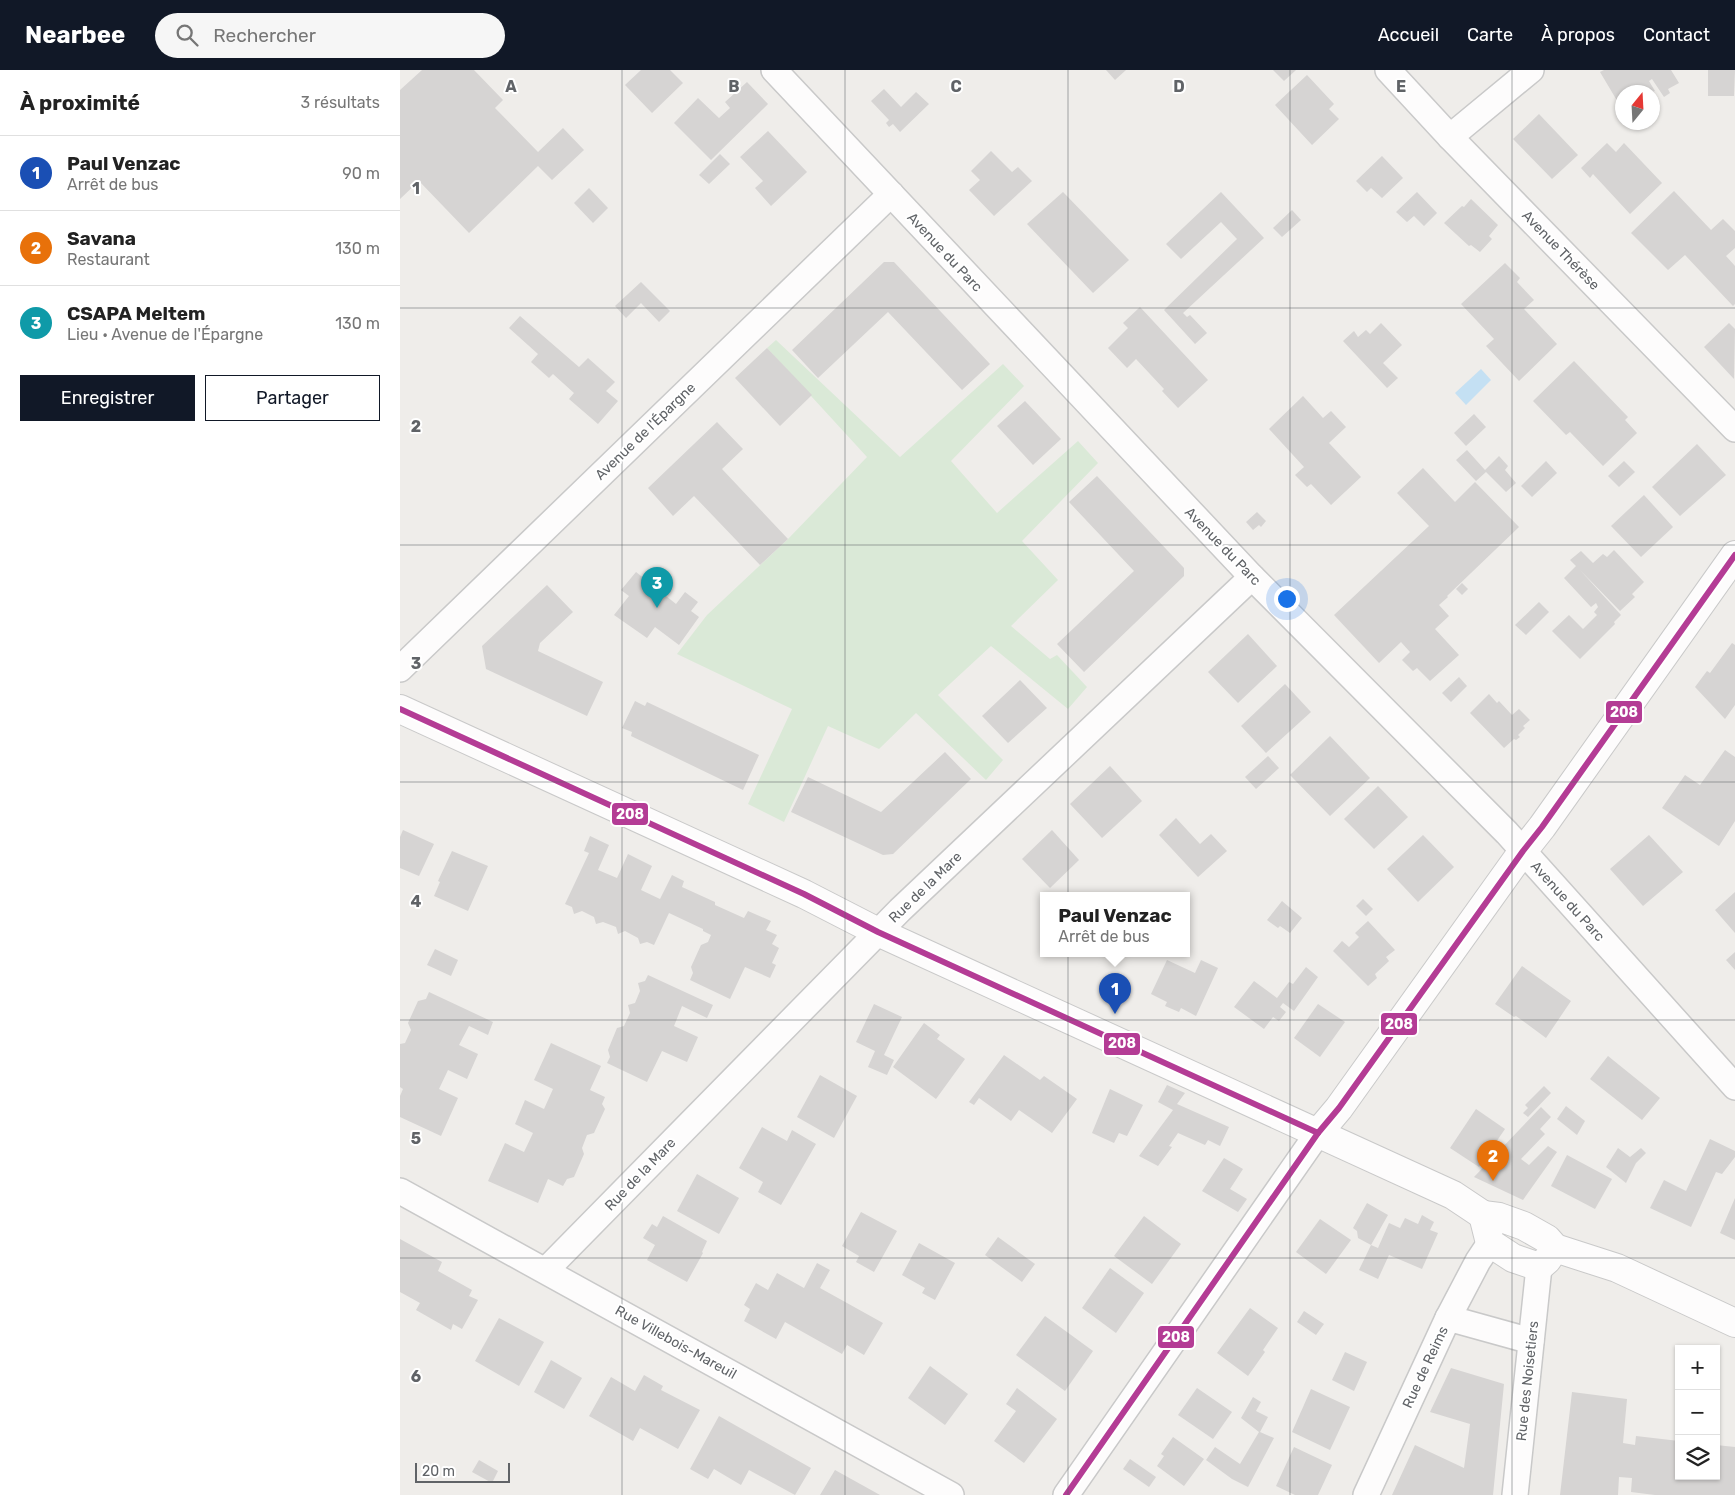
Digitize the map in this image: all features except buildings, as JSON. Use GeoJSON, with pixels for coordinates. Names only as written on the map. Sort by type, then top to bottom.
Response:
{"type":"FeatureCollection","features":[{"type":"Feature","properties":{"kind":"street","name":"Avenue du Parc"},"geometry":{"type":"LineString","coordinates":[[774,70],[1252,577],[1507,832],[1735,1087]]}},
{"type":"Feature","properties":{"kind":"street","name":"Avenue Thérèse"},"geometry":{"type":"LineString","coordinates":[[1388,70],[1450,137],[1735,429]]}},
{"type":"Feature","properties":{"kind":"street"},"geometry":{"type":"LineString","coordinates":[[1450,137],[1531,70]]}},
{"type":"Feature","properties":{"kind":"street","name":"Avenue de l'Épargne"},"geometry":{"type":"LineString","coordinates":[[400,669],[891,194]]}},
{"type":"Feature","properties":{"kind":"street"},"geometry":{"type":"LineString","coordinates":[[1066,1495],[1318,1133],[1339,1108],[1542,827],[1735,555]]}},
{"type":"Feature","properties":{"kind":"street","name":"Rue de la Mare"},"geometry":{"type":"LineString","coordinates":[[546,1270],[878,932],[1252,577]]}},
{"type":"Feature","properties":{"kind":"street"},"geometry":{"type":"LineString","coordinates":[[400,709],[795,890],[878,932],[1453,1195],[1482,1215],[1499,1216],[1524,1226],[1547,1239],[1547,1257]]}},
{"type":"Feature","properties":{"kind":"street","name":"Rue Villebois-Mareuil"},"geometry":{"type":"LineString","coordinates":[[400,1191],[951,1495]]}},
{"type":"Feature","properties":{"kind":"street"},"geometry":{"type":"LineString","coordinates":[[1482,1215],[1490,1243],[1513,1258],[1547,1257],[1617,1268],[1735,1323]]}},
{"type":"Feature","properties":{"kind":"street","name":"Rue de Reims"},"geometry":{"type":"LineString","coordinates":[[1366,1495],[1448,1318],[1478,1261],[1490,1243]]}},
{"type":"Feature","properties":{"kind":"street","name":"Rue des Noisetiers"},"geometry":{"type":"LineString","coordinates":[[1515,1495],[1531,1341],[1547,1257]]}},
{"type":"Feature","properties":{"kind":"street"},"geometry":{"type":"LineString","coordinates":[[1448,1318],[1531,1341]]}},
{"type":"Feature","properties":{"kind":"green space"},"geometry":{"type":"Polygon","coordinates":[[[776,340],[900,457],[1003,364],[1024,386],[951,461],[997,513],[1078,441],[1098,463],[1022,541],[1058,580],[1011,626],[1050,659],[1057,655],[1087,687],[1068,709],[991,646],[938,695],[1003,760],[986,780],[916,713],[879,749],[828,726],[784,822],[748,804],[792,709],[677,654],[707,615],[788,539],[867,457],[767,348],[776,340]]]}},
{"type":"Feature","properties":{"kind":"water"},"geometry":{"type":"Polygon","coordinates":[[[1481,369],[1491,380],[1466,405],[1455,393],[1481,369]]]}},
{"type":"Feature","properties":{"kind":"transit line","name":"208"},"geometry":{"type":"LineString","coordinates":[[1066,1495],[1318,1133],[1339,1108],[1542,827],[1735,555]]}},
{"type":"Feature","properties":{"kind":"transit line","name":"208"},"geometry":{"type":"LineString","coordinates":[[400,709],[804,894],[878,932],[1318,1133]]}},
{"type":"Feature","properties":{"kind":"place","name":"CSAPA Meltem"},"geometry":{"type":"Point","coordinates":[657,608]}},
{"type":"Feature","properties":{"kind":"place","name":"Paul Venzac"},"geometry":{"type":"Point","coordinates":[1115,1014]}},
{"type":"Feature","properties":{"kind":"place","name":"Savana"},"geometry":{"type":"Point","coordinates":[1493,1181]}}]}
